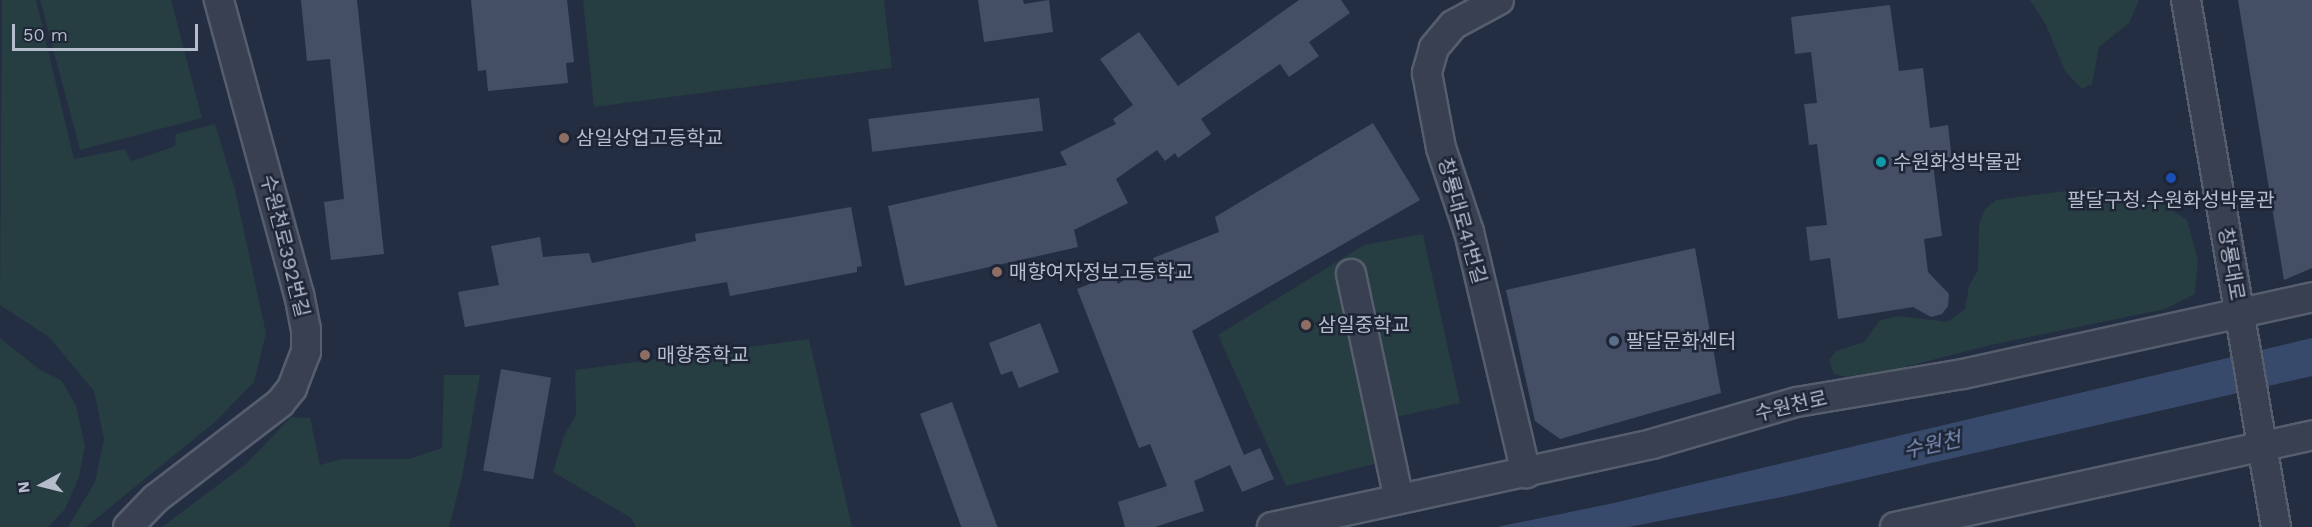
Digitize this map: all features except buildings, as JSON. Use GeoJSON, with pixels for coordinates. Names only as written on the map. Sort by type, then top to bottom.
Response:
{"type":"FeatureCollection","features":[{"type":"Feature","properties":{"kind":"street","name":"수원천로392번길"},"geometry":{"type":"LineString","coordinates":[[128,527],[155,499],[280,403],[292,388],[306,352],[306,330],[299,295],[219,0]]}},
{"type":"Feature","properties":{"kind":"street","name":"창룡대로41번길"},"geometry":{"type":"LineString","coordinates":[[1499,0],[1453,25],[1434,48],[1427,73],[1441,148],[1469,232],[1526,473]]}},
{"type":"Feature","properties":{"kind":"street","name":"창룡대로"},"geometry":{"type":"LineString","coordinates":[[2186,0],[2276,527]]}},
{"type":"Feature","properties":{"kind":"street"},"geometry":{"type":"LineString","coordinates":[[1351,274],[1399,499]]}},
{"type":"Feature","properties":{"kind":"street","name":"수원천로"},"geometry":{"type":"LineString","coordinates":[[1272,527],[1652,444],[1797,402],[1963,374],[2312,297]]}},
{"type":"Feature","properties":{"kind":"street"},"geometry":{"type":"LineString","coordinates":[[1895,527],[2312,435]]}},
{"type":"Feature","properties":{"kind":"green space"},"geometry":{"type":"Polygon","coordinates":[[[2,0],[36,0],[74,159],[125,149],[131,161],[175,146],[176,134],[215,124],[235,190],[266,333],[254,382],[216,421],[86,527],[68,527],[95,482],[104,439],[94,391],[49,337],[0,305],[2,0]]]}},
{"type":"Feature","properties":{"kind":"green space"},"geometry":{"type":"Polygon","coordinates":[[[40,0],[171,0],[202,118],[80,150],[40,0]]]}},
{"type":"Feature","properties":{"kind":"green space"},"geometry":{"type":"Polygon","coordinates":[[[583,0],[884,0],[892,68],[594,107],[583,0]]]}},
{"type":"Feature","properties":{"kind":"green space"},"geometry":{"type":"Polygon","coordinates":[[[2030,0],[2139,0],[2129,23],[2099,47],[2092,84],[2082,89],[2065,71],[2045,23],[2030,0]]]}},
{"type":"Feature","properties":{"kind":"green space"},"geometry":{"type":"Polygon","coordinates":[[[2097,187],[2164,205],[2187,220],[2198,260],[2195,294],[2165,309],[1991,345],[1857,379],[1834,374],[1829,360],[1836,351],[1864,342],[1880,320],[1900,316],[1947,322],[1965,309],[1969,286],[1978,270],[1979,224],[1985,209],[1996,200],[2097,187]]]}},
{"type":"Feature","properties":{"kind":"green space"},"geometry":{"type":"Polygon","coordinates":[[[1423,234],[1460,403],[1387,419],[1398,458],[1286,486],[1218,335],[1364,245],[1423,234]]]}},
{"type":"Feature","properties":{"kind":"green space"},"geometry":{"type":"Polygon","coordinates":[[[0,338],[39,369],[62,381],[76,406],[85,446],[79,477],[65,509],[48,527],[0,527],[0,338]]]}},
{"type":"Feature","properties":{"kind":"green space"},"geometry":{"type":"Polygon","coordinates":[[[809,339],[852,527],[636,527],[631,518],[553,472],[564,436],[576,415],[575,370],[809,339]]]}},
{"type":"Feature","properties":{"kind":"green space"},"geometry":{"type":"Polygon","coordinates":[[[444,375],[480,375],[462,477],[449,527],[162,527],[247,463],[291,417],[310,418],[320,465],[342,459],[409,459],[442,448],[444,375]]]}},
{"type":"Feature","properties":{"kind":"water","name":"수원천"},"geometry":{"type":"Polygon","coordinates":[[[2312,338],[2312,376],[1787,496],[1629,527],[1497,527],[1614,503],[2312,338]]]}},
{"type":"Feature","properties":{"kind":"place","name":"삼일상업고등학교"},"geometry":{"type":"Point","coordinates":[564,138]}},
{"type":"Feature","properties":{"kind":"place","name":"수원화성박물관"},"geometry":{"type":"Point","coordinates":[1881,162]}},
{"type":"Feature","properties":{"kind":"place","name":"팔달구청.수원화성박물관"},"geometry":{"type":"Point","coordinates":[2171,178]}},
{"type":"Feature","properties":{"kind":"place","name":"매향여자정보고등학교"},"geometry":{"type":"Point","coordinates":[997,272]}},
{"type":"Feature","properties":{"kind":"place","name":"삼일중학교"},"geometry":{"type":"Point","coordinates":[1306,325]}},
{"type":"Feature","properties":{"kind":"place","name":"팔달문화센터"},"geometry":{"type":"Point","coordinates":[1614,341]}},
{"type":"Feature","properties":{"kind":"place","name":"매향중학교"},"geometry":{"type":"Point","coordinates":[645,355]}}]}
